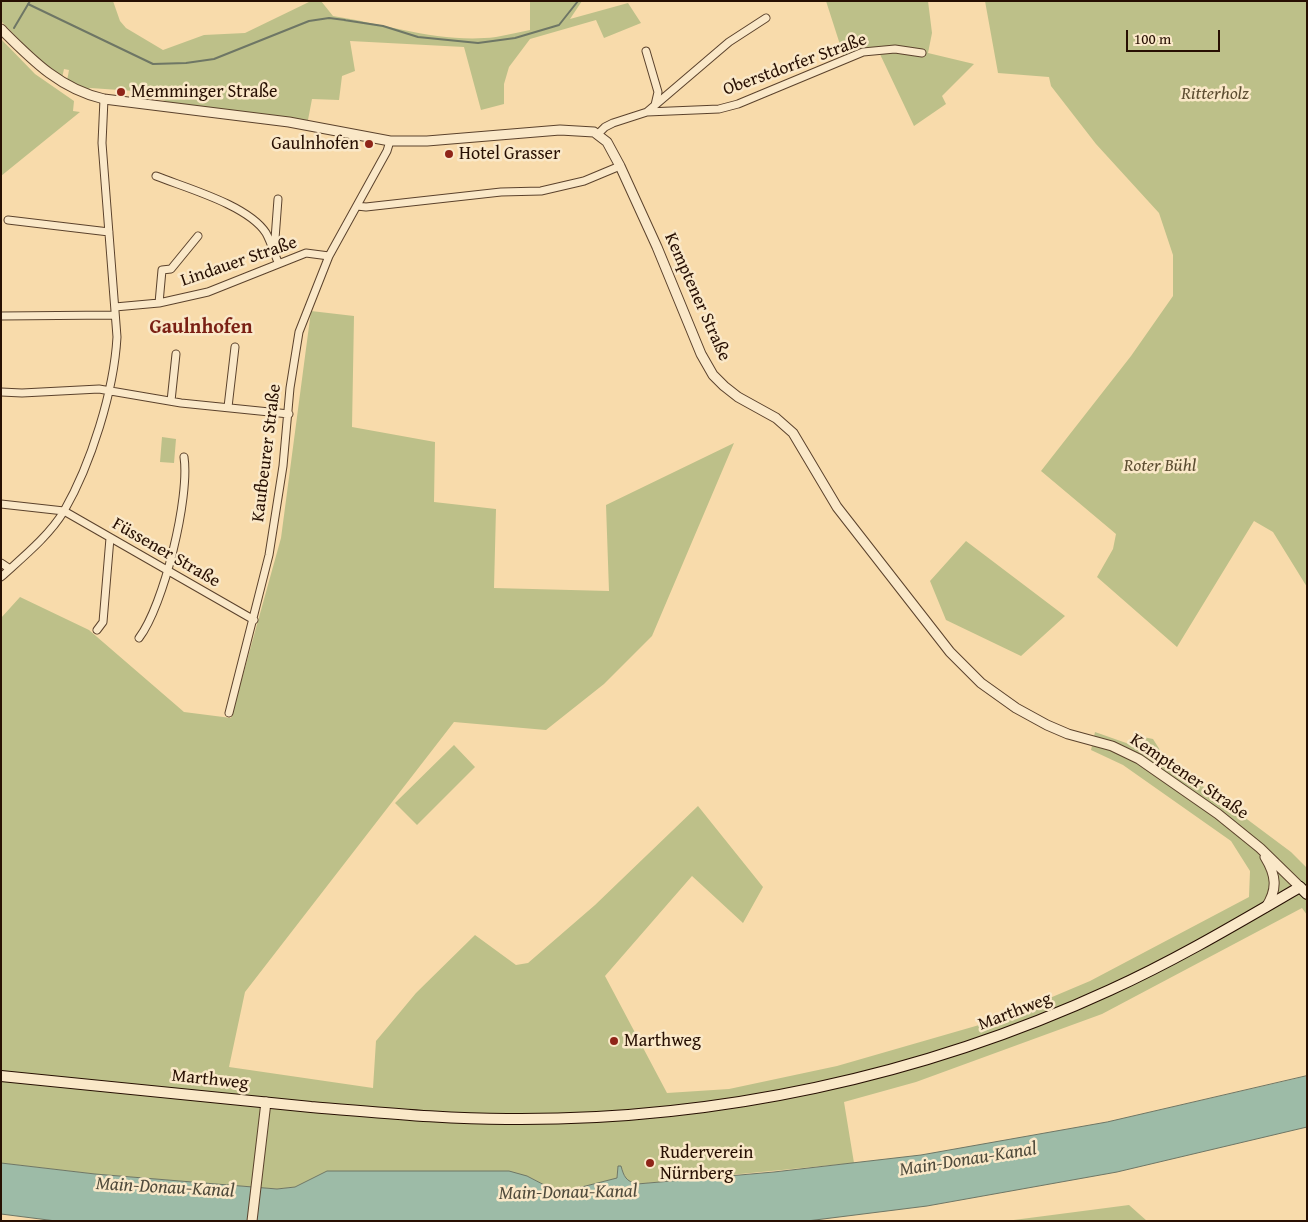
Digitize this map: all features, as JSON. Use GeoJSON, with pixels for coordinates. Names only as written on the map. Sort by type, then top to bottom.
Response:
{"type":"FeatureCollection","features":[{"type":"Feature","properties":{"kind":"main road","name":"Marthweg"},"geometry":{"type":"LineString","coordinates":[[1,1076],[434,1117],[545,1119],[663,1112],[784,1095],[907,1066],[971,1046],[1043,1019],[1128,982],[1265,908],[1304,891]]}},
{"type":"Feature","properties":{"kind":"street"},"geometry":{"type":"LineString","coordinates":[[1,29],[34,62],[55,79],[75,90],[104,99],[280,121],[390,141],[427,142],[560,130],[583,130],[598,134],[605,127],[613,123],[647,112],[729,42],[766,18]]}},
{"type":"Feature","properties":{"kind":"street","name":"Oberstdorfer Straße"},"geometry":{"type":"LineString","coordinates":[[647,112],[719,108],[738,104],[863,52],[895,49],[922,53]]}},
{"type":"Feature","properties":{"kind":"street"},"geometry":{"type":"LineString","coordinates":[[646,51],[658,92],[655,106]]}},
{"type":"Feature","properties":{"kind":"street"},"geometry":{"type":"LineString","coordinates":[[1,577],[47,533],[64,511],[91,451],[116,363],[115,307],[102,143],[104,99]]}},
{"type":"Feature","properties":{"kind":"street","name":"Kemptener Straße"},"geometry":{"type":"LineString","coordinates":[[598,134],[607,142],[620,166],[657,247],[701,354],[713,375],[733,393],[776,418],[793,433],[837,507],[957,660],[988,689],[1028,715],[1061,731],[1129,753],[1204,803],[1260,848],[1304,891]]}},
{"type":"Feature","properties":{"kind":"street","name":"Kaufbeurer Straße"},"geometry":{"type":"LineString","coordinates":[[229,713],[269,555],[299,332],[329,256],[387,152],[390,141]]}},
{"type":"Feature","properties":{"kind":"street"},"geometry":{"type":"LineString","coordinates":[[357,206],[366,207],[501,192],[541,191],[584,181],[620,166]]}},
{"type":"Feature","properties":{"kind":"street"},"geometry":{"type":"LineString","coordinates":[[156,176],[231,206],[265,232],[278,262]]}},
{"type":"Feature","properties":{"kind":"street"},"geometry":{"type":"LineString","coordinates":[[271,244],[275,239],[278,199]]}},
{"type":"Feature","properties":{"kind":"street"},"geometry":{"type":"LineString","coordinates":[[8,220],[109,232]]}},
{"type":"Feature","properties":{"kind":"street","name":"Lindauer Straße"},"geometry":{"type":"LineString","coordinates":[[159,303],[162,270],[172,269],[198,236]]}},
{"type":"Feature","properties":{"kind":"street","name":"Lindauer Straße"},"geometry":{"type":"LineString","coordinates":[[115,307],[159,303],[208,292],[278,262],[306,253],[329,256]]}},
{"type":"Feature","properties":{"kind":"street"},"geometry":{"type":"LineString","coordinates":[[1,316],[115,315]]}},
{"type":"Feature","properties":{"kind":"street"},"geometry":{"type":"LineString","coordinates":[[228,407],[236,347]]}},
{"type":"Feature","properties":{"kind":"street"},"geometry":{"type":"LineString","coordinates":[[170,401],[176,354]]}},
{"type":"Feature","properties":{"kind":"street"},"geometry":{"type":"LineString","coordinates":[[1,392],[109,390],[170,401],[289,414]]}},
{"type":"Feature","properties":{"kind":"street"},"geometry":{"type":"LineString","coordinates":[[139,638],[146,629],[167,571],[186,472],[184,457]]}},
{"type":"Feature","properties":{"kind":"street"},"geometry":{"type":"LineString","coordinates":[[1,504],[64,511]]}},
{"type":"Feature","properties":{"kind":"street","name":"Füssener Straße"},"geometry":{"type":"LineString","coordinates":[[64,511],[254,620]]}},
{"type":"Feature","properties":{"kind":"street"},"geometry":{"type":"LineString","coordinates":[[97,630],[103,622],[110,538]]}},
{"type":"Feature","properties":{"kind":"street"},"geometry":{"type":"LineString","coordinates":[[1,562],[10,569]]}},
{"type":"Feature","properties":{"kind":"street"},"geometry":{"type":"LineString","coordinates":[[1260,848],[1272,870],[1275,882],[1273,893],[1265,908]]}},
{"type":"Feature","properties":{"kind":"street"},"geometry":{"type":"LineString","coordinates":[[252,1221],[266,1102]]}},
{"type":"Feature","properties":{"kind":"green space"},"geometry":{"type":"Polygon","coordinates":[[[1,1],[113,1],[120,21],[126,28],[163,50],[204,35],[245,33],[311,1],[321,1],[333,16],[435,36],[455,38],[496,37],[530,30],[530,1],[582,1],[570,19],[628,3],[641,23],[604,38],[596,20],[530,39],[509,67],[504,84],[504,104],[481,110],[464,47],[350,41],[355,71],[342,76],[339,100],[312,99],[308,120],[175,104],[134,91],[90,88],[88,90],[67,81],[69,70],[64,69],[62,78],[46,67],[1,21],[1,1]]]}},
{"type":"Feature","properties":{"kind":"green space"},"geometry":{"type":"Polygon","coordinates":[[[826,1],[928,1],[932,33],[928,53],[974,64],[942,96],[946,104],[914,126],[878,50],[844,57],[826,1]]]}},
{"type":"Feature","properties":{"kind":"green space"},"geometry":{"type":"Polygon","coordinates":[[[985,1],[1307,1],[1307,587],[1273,532],[1254,521],[1177,647],[1097,577],[1113,549],[1116,534],[1041,471],[1131,356],[1173,296],[1173,255],[1159,213],[1096,144],[1051,86],[1049,77],[998,73],[985,1]]]}},
{"type":"Feature","properties":{"kind":"green space"},"geometry":{"type":"Polygon","coordinates":[[[1,39],[35,74],[74,101],[73,111],[80,112],[1,176],[1,39]]]}},
{"type":"Feature","properties":{"kind":"green space"},"geometry":{"type":"Polygon","coordinates":[[[311,311],[354,316],[352,427],[435,442],[434,502],[496,509],[494,588],[609,591],[606,505],[734,443],[652,636],[604,684],[546,730],[454,722],[245,992],[229,1067],[373,1088],[376,1041],[416,993],[475,935],[516,965],[528,963],[595,905],[698,806],[763,887],[743,923],[692,876],[605,976],[667,1093],[729,1089],[837,1066],[1000,1019],[1090,981],[1249,897],[1250,871],[1231,841],[1123,765],[1091,750],[1095,732],[1129,744],[1143,737],[1153,739],[1165,758],[1291,852],[1307,868],[1307,915],[1302,908],[1102,1014],[916,1082],[844,1102],[854,1163],[637,1184],[628,1180],[624,1176],[621,1166],[618,1166],[617,1178],[570,1190],[552,1189],[527,1176],[327,1171],[295,1187],[277,1189],[95,1174],[1,1163],[1,618],[20,597],[89,630],[184,712],[231,718],[281,538],[311,311]]]}},
{"type":"Feature","properties":{"kind":"green space"},"geometry":{"type":"Polygon","coordinates":[[[162,437],[176,439],[174,463],[160,462],[162,437]]]}},
{"type":"Feature","properties":{"kind":"green space"},"geometry":{"type":"Polygon","coordinates":[[[966,541],[1065,616],[1021,656],[946,620],[930,581],[966,541]]]}},
{"type":"Feature","properties":{"kind":"green space"},"geometry":{"type":"Polygon","coordinates":[[[454,745],[475,767],[417,825],[395,803],[454,745]]]}},
{"type":"Feature","properties":{"kind":"green space"},"geometry":{"type":"Polygon","coordinates":[[[1129,1205],[1147,1221],[1006,1221],[1129,1205]]]}},
{"type":"Feature","properties":{"kind":"water","name":"Main-Donau-Kanal"},"geometry":{"type":"Polygon","coordinates":[[[1307,1076],[1307,1127],[1117,1172],[927,1206],[807,1221],[56,1221],[1,1214],[1,1163],[95,1174],[277,1189],[295,1187],[327,1171],[509,1171],[527,1176],[552,1189],[570,1190],[617,1178],[618,1166],[621,1166],[624,1176],[628,1180],[637,1184],[774,1172],[921,1155],[1107,1122],[1307,1076]]]}},
{"type":"Feature","properties":{"kind":"waterway"},"geometry":{"type":"LineString","coordinates":[[14,28],[30,1]]}},
{"type":"Feature","properties":{"kind":"waterway"},"geometry":{"type":"LineString","coordinates":[[344,20],[383,26],[418,37],[478,43],[515,38],[559,25],[578,1]]}},
{"type":"Feature","properties":{"kind":"waterway"},"geometry":{"type":"LineString","coordinates":[[28,4],[153,64],[186,63],[214,59],[309,21],[329,18],[345,20]]}},
{"type":"Feature","properties":{"kind":"place","name":"Memminger Straße"},"geometry":{"type":"Point","coordinates":[121,92]}},
{"type":"Feature","properties":{"kind":"place","name":"Gaulnhofen"},"geometry":{"type":"Point","coordinates":[369,144]}},
{"type":"Feature","properties":{"kind":"place","name":"Hotel Grasser"},"geometry":{"type":"Point","coordinates":[449,154]}},
{"type":"Feature","properties":{"kind":"place","name":"Marthweg"},"geometry":{"type":"Point","coordinates":[614,1041]}},
{"type":"Feature","properties":{"kind":"place","name":"Ruderverein Nürnberg"},"geometry":{"type":"Point","coordinates":[650,1163]}},
{"type":"Feature","properties":{"kind":"district","name":"Gaulnhofen"},"geometry":{"type":"Point","coordinates":[201,328]}},
{"type":"Feature","properties":{"kind":"park label","name":"Ritterholz"},"geometry":{"type":"Point","coordinates":[1215,94]}},
{"type":"Feature","properties":{"kind":"park label","name":"Roter Bühl"},"geometry":{"type":"Point","coordinates":[1160,466]}}]}
